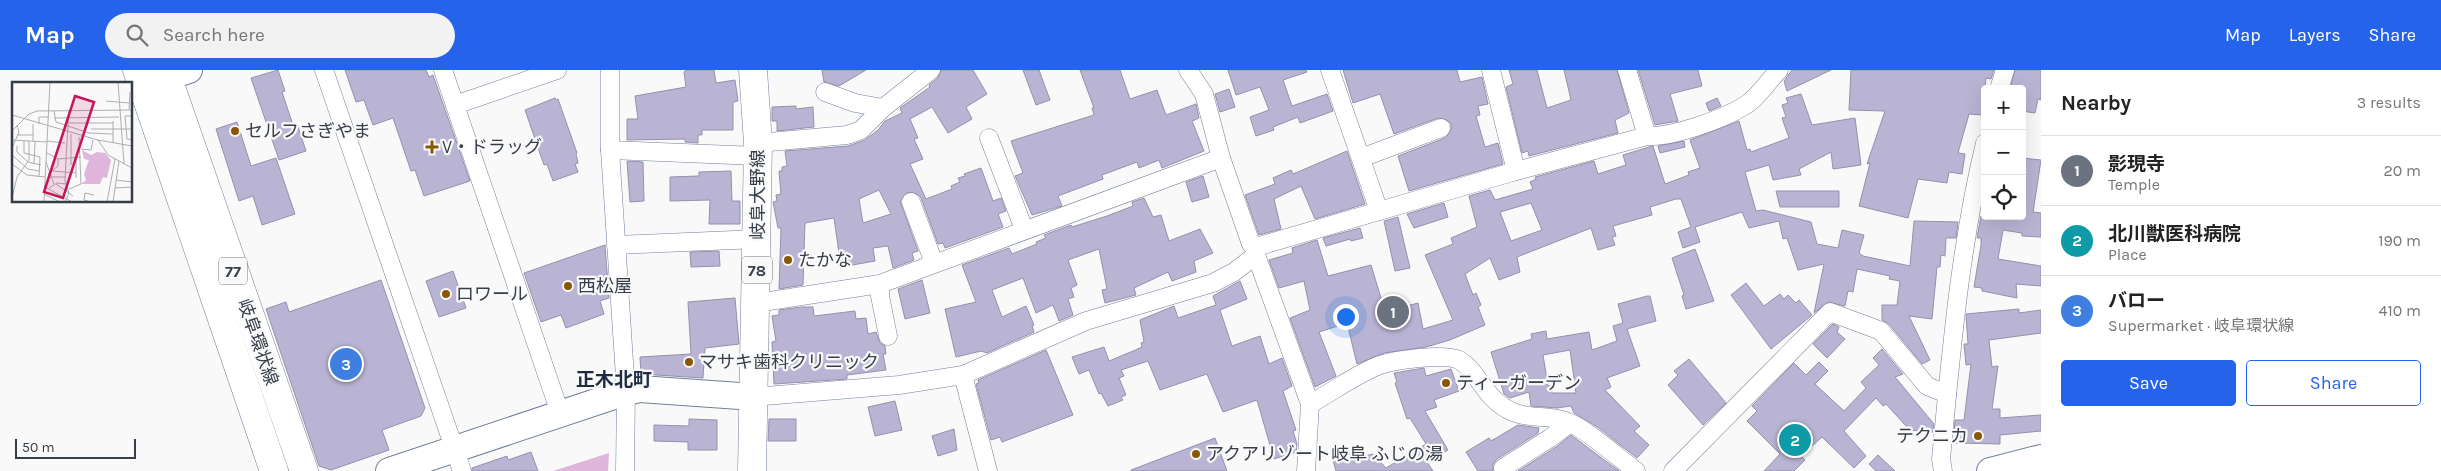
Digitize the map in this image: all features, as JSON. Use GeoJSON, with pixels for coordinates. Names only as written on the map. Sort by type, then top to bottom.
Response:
{"type":"FeatureCollection","features":[{"type":"Feature","properties":{"kind":"main road","name":"岐阜大野線"},"geometry":{"type":"LineString","coordinates":[[752,471],[758,239],[758,150],[754,70]]}},
{"type":"Feature","properties":{"kind":"main road","name":"岐阜環状線"},"geometry":{"type":"LineString","coordinates":[[160,75],[274,471]]}},
{"type":"Feature","properties":{"kind":"main road","name":"岐阜環状線"},"geometry":{"type":"LineString","coordinates":[[160,75],[304,471]]}},
{"type":"Feature","properties":{"kind":"street"},"geometry":{"type":"LineString","coordinates":[[324,70],[459,460]]}},
{"type":"Feature","properties":{"kind":"street"},"geometry":{"type":"LineString","coordinates":[[442,70],[560,413]]}},
{"type":"Feature","properties":{"kind":"street"},"geometry":{"type":"LineString","coordinates":[[455,105],[557,70]]}},
{"type":"Feature","properties":{"kind":"street"},"geometry":{"type":"LineString","coordinates":[[610,70],[610,150],[626,392],[625,471]]}},
{"type":"Feature","properties":{"kind":"street"},"geometry":{"type":"LineString","coordinates":[[610,150],[758,150],[847,135],[861,130],[883,108],[931,70]]}},
{"type":"Feature","properties":{"kind":"street"},"geometry":{"type":"LineString","coordinates":[[1330,70],[1379,211]]}},
{"type":"Feature","properties":{"kind":"street"},"geometry":{"type":"LineString","coordinates":[[1491,70],[1516,171]]}},
{"type":"Feature","properties":{"kind":"street"},"geometry":{"type":"LineString","coordinates":[[1627,70],[1648,136]]}},
{"type":"Feature","properties":{"kind":"street"},"geometry":{"type":"LineString","coordinates":[[389,471],[459,460],[560,413],[640,389],[754,397],[898,385],[963,375],[1086,322],[1213,283],[1234,272],[1256,251],[1379,211],[1516,171],[1648,136],[1656,136],[1700,125],[1745,106],[1779,70]]}},
{"type":"Feature","properties":{"kind":"street"},"geometry":{"type":"LineString","coordinates":[[2000,85],[2005,70]]}},
{"type":"Feature","properties":{"kind":"street"},"geometry":{"type":"LineString","coordinates":[[1192,71],[1204,94],[1221,158],[1310,404],[1306,471]]}},
{"type":"Feature","properties":{"kind":"street"},"geometry":{"type":"LineString","coordinates":[[825,92],[855,103],[883,108]]}},
{"type":"Feature","properties":{"kind":"street"},"geometry":{"type":"LineString","coordinates":[[1360,158],[1441,128]]}},
{"type":"Feature","properties":{"kind":"street"},"geometry":{"type":"LineString","coordinates":[[989,138],[1024,229]]}},
{"type":"Feature","properties":{"kind":"street"},"geometry":{"type":"LineString","coordinates":[[756,303],[880,284],[1024,229],[1221,158]]}},
{"type":"Feature","properties":{"kind":"street"},"geometry":{"type":"LineString","coordinates":[[1943,471],[1941,458],[1957,310],[1976,180],[1981,159]]}},
{"type":"Feature","properties":{"kind":"street"},"geometry":{"type":"LineString","coordinates":[[911,202],[934,264]]}},
{"type":"Feature","properties":{"kind":"street"},"geometry":{"type":"LineString","coordinates":[[616,245],[758,239]]}},
{"type":"Feature","properties":{"kind":"street"},"geometry":{"type":"LineString","coordinates":[[880,284],[880,296],[888,336]]}},
{"type":"Feature","properties":{"kind":"street"},"geometry":{"type":"LineString","coordinates":[[1673,471],[1830,312],[1881,331],[1927,386],[1947,394]]}},
{"type":"Feature","properties":{"kind":"street"},"geometry":{"type":"LineString","coordinates":[[1310,404],[1380,365],[1435,357],[1450,358],[1459,360],[1497,403],[1521,414],[1549,416],[1570,422],[1636,471]]}},
{"type":"Feature","properties":{"kind":"street"},"geometry":{"type":"LineString","coordinates":[[963,375],[988,471]]}},
{"type":"Feature","properties":{"kind":"street"},"geometry":{"type":"LineString","coordinates":[[1503,468],[1550,438],[1570,422]]}},
{"type":"Feature","properties":{"kind":"street"},"geometry":{"type":"LineString","coordinates":[[1990,471],[2041,458]]}},
{"type":"Feature","properties":{"kind":"shaded area"},"geometry":{"type":"Polygon","coordinates":[[[609,453],[608,471],[553,471],[609,453]]]}},
{"type":"Feature","properties":{"kind":"building"},"geometry":{"type":"Polygon","coordinates":[[[278,70],[285,91],[282,92],[293,125],[297,124],[306,151],[279,160],[251,78],[278,70]]]}},
{"type":"Feature","properties":{"kind":"building","name":"V・ドラッグ"},"geometry":{"type":"Polygon","coordinates":[[[345,70],[426,70],[429,77],[433,75],[470,181],[424,196],[415,170],[411,171],[393,118],[373,125],[364,100],[356,102],[345,70]]]}},
{"type":"Feature","properties":{"kind":"building"},"geometry":{"type":"Polygon","coordinates":[[[686,70],[714,70],[716,83],[735,80],[738,101],[733,102],[733,130],[702,130],[702,135],[698,135],[698,143],[685,142],[685,139],[627,140],[627,119],[638,119],[635,96],[686,87],[684,72],[686,70]]]}},
{"type":"Feature","properties":{"kind":"building"},"geometry":{"type":"Polygon","coordinates":[[[822,70],[866,70],[839,86],[824,82],[822,70]]]}},
{"type":"Feature","properties":{"kind":"building"},"geometry":{"type":"Polygon","coordinates":[[[941,70],[973,70],[987,94],[966,107],[972,119],[948,133],[932,107],[910,119],[918,138],[914,139],[923,159],[910,164],[926,199],[952,189],[951,186],[960,182],[958,178],[981,168],[993,201],[1001,198],[1006,211],[998,214],[1003,227],[945,248],[943,243],[938,244],[921,198],[917,194],[908,192],[900,201],[918,251],[912,253],[914,260],[893,268],[888,246],[873,248],[875,261],[841,267],[834,218],[805,223],[803,285],[779,289],[781,228],[778,228],[773,202],[777,201],[776,195],[781,194],[779,171],[782,171],[782,167],[787,166],[785,151],[848,146],[865,140],[878,130],[885,121],[902,113],[900,108],[930,87],[929,85],[938,78],[941,70]],[[879,190],[859,199],[863,223],[891,214],[879,190]]]}},
{"type":"Feature","properties":{"kind":"building"},"geometry":{"type":"Polygon","coordinates":[[[1023,70],[1039,70],[1050,100],[1036,105],[1023,70]]]}},
{"type":"Feature","properties":{"kind":"building"},"geometry":{"type":"Polygon","coordinates":[[[1080,70],[1120,70],[1130,99],[1157,90],[1166,115],[1196,104],[1199,118],[1192,121],[1204,151],[1162,168],[1159,160],[1139,168],[1137,162],[1102,175],[1103,179],[1058,196],[1062,206],[1032,215],[1015,176],[1023,173],[1011,141],[1094,115],[1092,108],[1094,108],[1080,70]]]}},
{"type":"Feature","properties":{"kind":"building"},"geometry":{"type":"Polygon","coordinates":[[[1228,70],[1306,70],[1307,72],[1283,80],[1292,106],[1327,94],[1333,111],[1300,123],[1298,117],[1273,127],[1274,130],[1256,136],[1250,117],[1269,110],[1260,87],[1236,95],[1228,70]]]}},
{"type":"Feature","properties":{"kind":"building"},"geometry":{"type":"Polygon","coordinates":[[[1343,70],[1457,70],[1460,82],[1482,77],[1488,104],[1478,106],[1480,115],[1476,116],[1485,147],[1498,143],[1503,164],[1409,191],[1398,156],[1445,138],[1451,130],[1451,124],[1447,120],[1438,118],[1394,134],[1380,94],[1353,103],[1343,70]]]}},
{"type":"Feature","properties":{"kind":"building"},"geometry":{"type":"Polygon","coordinates":[[[1509,70],[1537,70],[1547,108],[1571,100],[1564,70],[1617,70],[1629,113],[1615,120],[1618,133],[1529,156],[1528,151],[1522,153],[1506,87],[1513,84],[1509,70]]]}},
{"type":"Feature","properties":{"kind":"building"},"geometry":{"type":"Polygon","coordinates":[[[1638,70],[1698,70],[1702,86],[1670,94],[1678,121],[1655,125],[1638,70]]]}},
{"type":"Feature","properties":{"kind":"building"},"geometry":{"type":"Polygon","coordinates":[[[1792,70],[1831,70],[1787,91],[1784,81],[1792,70]]]}},
{"type":"Feature","properties":{"kind":"building"},"geometry":{"type":"Polygon","coordinates":[[[1851,70],[1994,70],[1991,79],[1986,78],[1985,85],[1981,85],[1981,115],[1969,114],[1958,153],[1965,154],[1962,174],[1949,172],[1947,183],[1918,179],[1908,218],[1859,206],[1870,163],[1867,164],[1885,111],[1849,110],[1851,70]]]}},
{"type":"Feature","properties":{"kind":"building"},"geometry":{"type":"Polygon","coordinates":[[[2015,70],[2041,70],[2041,100],[2038,99],[2035,113],[2026,112],[2026,85],[2011,85],[2015,70]]]}},
{"type":"Feature","properties":{"kind":"building"},"geometry":{"type":"Polygon","coordinates":[[[1229,89],[1235,107],[1220,112],[1215,94],[1229,89]]]}},
{"type":"Feature","properties":{"kind":"building"},"geometry":{"type":"Polygon","coordinates":[[[1801,94],[1812,125],[1855,118],[1861,165],[1833,169],[1831,152],[1799,169],[1801,175],[1773,180],[1769,165],[1745,172],[1756,211],[1763,210],[1811,222],[1817,244],[1838,248],[1842,230],[1864,235],[1859,253],[1863,256],[1910,266],[1914,221],[1958,222],[1956,238],[1946,238],[1945,256],[1941,255],[1940,267],[1937,267],[1932,319],[1909,316],[1930,360],[1922,364],[1889,324],[1882,320],[1882,305],[1897,305],[1900,281],[1889,279],[1890,276],[1857,269],[1853,292],[1848,291],[1845,306],[1828,302],[1814,313],[1824,264],[1798,270],[1787,238],[1783,239],[1779,221],[1749,228],[1742,212],[1695,227],[1700,242],[1683,248],[1678,232],[1691,227],[1681,199],[1676,199],[1650,207],[1652,215],[1613,226],[1616,236],[1612,237],[1615,245],[1598,250],[1591,228],[1517,257],[1520,272],[1499,280],[1490,258],[1465,274],[1473,295],[1476,293],[1481,305],[1478,307],[1485,325],[1450,340],[1426,347],[1384,353],[1357,364],[1347,323],[1319,332],[1336,376],[1315,387],[1290,318],[1310,310],[1304,281],[1279,288],[1269,260],[1293,253],[1292,248],[1317,240],[1328,276],[1371,265],[1387,318],[1404,313],[1403,307],[1418,303],[1423,329],[1453,320],[1425,255],[1453,244],[1451,238],[1477,227],[1469,196],[1490,190],[1495,200],[1533,189],[1530,182],[1536,179],[1535,177],[1594,161],[1598,174],[1626,165],[1623,155],[1653,146],[1665,184],[1689,175],[1688,172],[1700,168],[1690,140],[1739,121],[1747,150],[1750,149],[1751,152],[1789,138],[1782,118],[1786,117],[1782,105],[1788,103],[1786,98],[1801,94]],[[1531,203],[1500,212],[1511,241],[1542,230],[1531,203]]]}},
{"type":"Feature","properties":{"kind":"building"},"geometry":{"type":"Polygon","coordinates":[[[555,98],[556,100],[558,99],[577,153],[578,163],[575,164],[578,172],[553,181],[547,164],[544,165],[525,110],[555,98]]]}},
{"type":"Feature","properties":{"kind":"building"},"geometry":{"type":"Polygon","coordinates":[[[1717,98],[1721,106],[1709,111],[1706,103],[1717,98]]]}},
{"type":"Feature","properties":{"kind":"building"},"geometry":{"type":"Polygon","coordinates":[[[796,106],[796,109],[813,107],[814,127],[777,131],[777,121],[772,121],[772,107],[796,106]]]}},
{"type":"Feature","properties":{"kind":"building"},"geometry":{"type":"Polygon","coordinates":[[[237,122],[251,166],[276,158],[295,214],[262,225],[253,196],[239,201],[216,129],[237,122]]]}},
{"type":"Feature","properties":{"kind":"building"},"geometry":{"type":"Polygon","coordinates":[[[1684,141],[1685,147],[1660,153],[1658,146],[1684,141]]]}},
{"type":"Feature","properties":{"kind":"building"},"geometry":{"type":"Polygon","coordinates":[[[1347,151],[1365,204],[1315,219],[1301,186],[1274,199],[1281,229],[1259,235],[1245,195],[1275,184],[1273,178],[1291,170],[1293,174],[1347,151]]]}},
{"type":"Feature","properties":{"kind":"building"},"geometry":{"type":"Polygon","coordinates":[[[2026,158],[2041,160],[2033,212],[2041,213],[2041,237],[2022,236],[2022,233],[2003,230],[1998,259],[2041,266],[2041,286],[2016,284],[2017,298],[1982,291],[1982,288],[1974,287],[1981,245],[1981,238],[1977,238],[1981,216],[1981,220],[2026,220],[2026,158]]]}},
{"type":"Feature","properties":{"kind":"building"},"geometry":{"type":"Polygon","coordinates":[[[627,161],[643,162],[644,201],[630,202],[627,161]]]}},
{"type":"Feature","properties":{"kind":"building"},"geometry":{"type":"Polygon","coordinates":[[[731,171],[732,201],[740,201],[740,224],[709,224],[710,200],[670,201],[670,177],[699,176],[699,172],[731,171]]]}},
{"type":"Feature","properties":{"kind":"building"},"geometry":{"type":"Polygon","coordinates":[[[1203,176],[1209,197],[1192,202],[1186,182],[1203,176]]]}},
{"type":"Feature","properties":{"kind":"building"},"geometry":{"type":"Polygon","coordinates":[[[1776,191],[1839,191],[1839,207],[1780,207],[1776,191]]]}},
{"type":"Feature","properties":{"kind":"building"},"geometry":{"type":"Polygon","coordinates":[[[1144,198],[1153,217],[1161,215],[1169,241],[1200,229],[1213,253],[1194,261],[1196,272],[1172,281],[1168,272],[1134,288],[1136,295],[1105,303],[1102,290],[1107,289],[1099,249],[1068,260],[1077,285],[1071,288],[1074,297],[1068,299],[1073,315],[1059,321],[1053,305],[1036,313],[1023,278],[992,290],[1002,317],[1026,306],[1034,325],[1032,326],[1034,332],[987,353],[981,351],[956,357],[945,309],[976,302],[962,265],[1009,248],[1012,254],[1037,244],[1036,242],[1046,238],[1044,235],[1071,225],[1072,227],[1107,216],[1133,206],[1132,202],[1144,198]]]}},
{"type":"Feature","properties":{"kind":"building"},"geometry":{"type":"Polygon","coordinates":[[[1444,203],[1448,217],[1414,228],[1407,214],[1444,203]]]}},
{"type":"Feature","properties":{"kind":"building"},"geometry":{"type":"Polygon","coordinates":[[[1398,217],[1410,268],[1395,271],[1384,221],[1398,217]]]}},
{"type":"Feature","properties":{"kind":"building"},"geometry":{"type":"Polygon","coordinates":[[[1360,228],[1363,238],[1351,241],[1350,239],[1326,246],[1323,238],[1360,228]]]}},
{"type":"Feature","properties":{"kind":"building","name":"西松屋"},"geometry":{"type":"Polygon","coordinates":[[[605,245],[609,298],[600,301],[604,314],[566,328],[561,315],[541,322],[524,273],[605,245]]]}},
{"type":"Feature","properties":{"kind":"building"},"geometry":{"type":"Polygon","coordinates":[[[1695,249],[1714,301],[1686,309],[1682,296],[1684,295],[1672,258],[1695,249]]]}},
{"type":"Feature","properties":{"kind":"building"},"geometry":{"type":"Polygon","coordinates":[[[719,251],[720,266],[691,267],[690,252],[719,251]]]}},
{"type":"Feature","properties":{"kind":"building","name":"ロワール"},"geometry":{"type":"Polygon","coordinates":[[[453,271],[466,308],[439,317],[426,281],[453,271]]]}},
{"type":"Feature","properties":{"kind":"building"},"geometry":{"type":"Polygon","coordinates":[[[381,280],[425,408],[421,416],[382,430],[389,450],[331,470],[319,466],[266,309],[286,302],[289,312],[381,280]]]}},
{"type":"Feature","properties":{"kind":"building"},"geometry":{"type":"Polygon","coordinates":[[[922,280],[930,313],[905,319],[898,289],[922,280]]]}},
{"type":"Feature","properties":{"kind":"building"},"geometry":{"type":"Polygon","coordinates":[[[1240,281],[1247,299],[1220,310],[1232,346],[1260,336],[1269,364],[1282,358],[1292,386],[1283,391],[1296,430],[1293,431],[1297,444],[1296,452],[1274,459],[1257,400],[1223,412],[1207,374],[1160,390],[1148,361],[1121,370],[1124,376],[1119,378],[1126,395],[1121,397],[1123,400],[1108,406],[1101,393],[1099,394],[1089,370],[1079,374],[1072,357],[1104,347],[1109,361],[1142,347],[1141,343],[1144,342],[1140,320],[1174,306],[1178,318],[1216,305],[1213,296],[1240,281]]]}},
{"type":"Feature","properties":{"kind":"building"},"geometry":{"type":"Polygon","coordinates":[[[1746,283],[1764,306],[1780,294],[1784,299],[1788,295],[1796,303],[1799,300],[1812,315],[1771,349],[1731,295],[1746,283]]]}},
{"type":"Feature","properties":{"kind":"building"},"geometry":{"type":"Polygon","coordinates":[[[1650,296],[1656,321],[1627,329],[1640,366],[1607,378],[1611,387],[1605,390],[1640,426],[1634,431],[1649,445],[1637,458],[1599,428],[1574,413],[1571,406],[1557,408],[1531,406],[1529,392],[1510,398],[1504,394],[1491,352],[1532,339],[1531,334],[1546,331],[1547,339],[1589,332],[1592,350],[1617,341],[1613,326],[1623,323],[1618,304],[1650,296]],[[1570,350],[1543,355],[1548,386],[1551,386],[1552,393],[1576,393],[1570,350]]]}},
{"type":"Feature","properties":{"kind":"building"},"geometry":{"type":"Polygon","coordinates":[[[735,298],[739,344],[705,348],[703,378],[641,374],[640,357],[691,354],[688,302],[735,298]]]}},
{"type":"Feature","properties":{"kind":"building"},"geometry":{"type":"Polygon","coordinates":[[[813,307],[814,316],[855,311],[856,319],[866,318],[868,334],[876,332],[880,343],[885,346],[886,354],[883,354],[886,370],[847,375],[847,379],[774,384],[772,342],[776,341],[772,316],[779,315],[779,310],[813,307]]]}},
{"type":"Feature","properties":{"kind":"building"},"geometry":{"type":"Polygon","coordinates":[[[2019,309],[2019,313],[2041,310],[2041,333],[1989,340],[1992,367],[1998,366],[1992,409],[2000,409],[2000,418],[2041,415],[2041,431],[2000,435],[2000,444],[1956,443],[1956,434],[1954,434],[1955,420],[1964,420],[1971,364],[1966,365],[1964,344],[1968,344],[1966,314],[2019,309]]]}},
{"type":"Feature","properties":{"kind":"building"},"geometry":{"type":"Polygon","coordinates":[[[1833,324],[1839,327],[1837,332],[1845,339],[1827,358],[1813,344],[1833,324]]]}},
{"type":"Feature","properties":{"kind":"building"},"geometry":{"type":"Polygon","coordinates":[[[1882,349],[1903,374],[1895,377],[1934,424],[1933,432],[1906,430],[1906,426],[1886,404],[1883,406],[1876,398],[1844,431],[1866,456],[1854,468],[1822,437],[1801,456],[1805,460],[1794,471],[1764,471],[1780,454],[1747,421],[1757,411],[1752,406],[1794,363],[1806,375],[1819,362],[1828,371],[1815,384],[1844,411],[1866,388],[1861,382],[1879,365],[1873,358],[1882,349]]]}},
{"type":"Feature","properties":{"kind":"building"},"geometry":{"type":"Polygon","coordinates":[[[1046,350],[1073,415],[1002,442],[1000,437],[991,440],[976,384],[979,383],[978,380],[1046,350]]]}},
{"type":"Feature","properties":{"kind":"building"},"geometry":{"type":"Polygon","coordinates":[[[1689,359],[1726,403],[1703,425],[1668,385],[1678,375],[1674,371],[1689,359]]]}},
{"type":"Feature","properties":{"kind":"building"},"geometry":{"type":"Polygon","coordinates":[[[1424,368],[1426,376],[1451,369],[1459,391],[1434,400],[1437,407],[1425,411],[1448,450],[1427,462],[1433,471],[1336,471],[1331,453],[1361,445],[1365,456],[1373,454],[1386,468],[1426,444],[1410,418],[1407,419],[1395,383],[1397,382],[1394,373],[1424,368]]]}},
{"type":"Feature","properties":{"kind":"building"},"geometry":{"type":"Polygon","coordinates":[[[895,401],[902,430],[875,436],[868,407],[895,401]]]}},
{"type":"Feature","properties":{"kind":"building"},"geometry":{"type":"Polygon","coordinates":[[[689,419],[717,420],[717,450],[688,450],[688,442],[654,441],[654,425],[689,426],[689,419]]]}},
{"type":"Feature","properties":{"kind":"building"},"geometry":{"type":"Polygon","coordinates":[[[769,419],[796,419],[796,441],[768,441],[769,419]]]}},
{"type":"Feature","properties":{"kind":"building"},"geometry":{"type":"Polygon","coordinates":[[[1518,425],[1539,428],[1538,433],[1497,459],[1493,464],[1493,471],[1478,471],[1466,452],[1489,438],[1491,441],[1518,425]]]}},
{"type":"Feature","properties":{"kind":"building"},"geometry":{"type":"Polygon","coordinates":[[[954,429],[957,450],[938,456],[932,436],[954,429]]]}},
{"type":"Feature","properties":{"kind":"building"},"geometry":{"type":"Polygon","coordinates":[[[1571,435],[1619,471],[1518,471],[1556,447],[1571,435]]]}},
{"type":"Feature","properties":{"kind":"building","name":"アクアリゾート岐阜 ふじの湯"},"geometry":{"type":"Polygon","coordinates":[[[1215,438],[1227,471],[1131,471],[1131,470],[1215,438]]]}},
{"type":"Feature","properties":{"kind":"building"},"geometry":{"type":"Polygon","coordinates":[[[531,452],[538,471],[472,471],[472,468],[507,456],[508,460],[531,452]]]}},
{"type":"Feature","properties":{"kind":"building"},"geometry":{"type":"Polygon","coordinates":[[[1878,455],[1895,471],[1876,471],[1869,464],[1878,455]]]}},
{"type":"Feature","properties":{"kind":"place","name":"セルフさぎやま"},"geometry":{"type":"Point","coordinates":[235,131]}},
{"type":"Feature","properties":{"kind":"place","name":"V・ドラッグ"},"geometry":{"type":"Point","coordinates":[432,147]}},
{"type":"Feature","properties":{"kind":"place","name":"たかな"},"geometry":{"type":"Point","coordinates":[788,260]}},
{"type":"Feature","properties":{"kind":"place","name":"西松屋"},"geometry":{"type":"Point","coordinates":[568,286]}},
{"type":"Feature","properties":{"kind":"place","name":"ロワール"},"geometry":{"type":"Point","coordinates":[446,294]}},
{"type":"Feature","properties":{"kind":"place","name":"影現寺"},"geometry":{"type":"Point","coordinates":[1393,312]}},
{"type":"Feature","properties":{"kind":"place","name":"マサキ歯科クリニック"},"geometry":{"type":"Point","coordinates":[689,362]}},
{"type":"Feature","properties":{"kind":"place","name":"バロー"},"geometry":{"type":"Point","coordinates":[346,364]}},
{"type":"Feature","properties":{"kind":"place","name":"ティーガーデン"},"geometry":{"type":"Point","coordinates":[1446,383]}},
{"type":"Feature","properties":{"kind":"place","name":"テクニカ"},"geometry":{"type":"Point","coordinates":[1978,436]}},
{"type":"Feature","properties":{"kind":"place","name":"北川獣医科病院"},"geometry":{"type":"Point","coordinates":[1795,440]}},
{"type":"Feature","properties":{"kind":"place","name":"アクアリゾート岐阜 ふじの湯"},"geometry":{"type":"Point","coordinates":[1196,454]}},
{"type":"Feature","properties":{"kind":"district","name":"正木北町"},"geometry":{"type":"Point","coordinates":[614,379]}}]}
